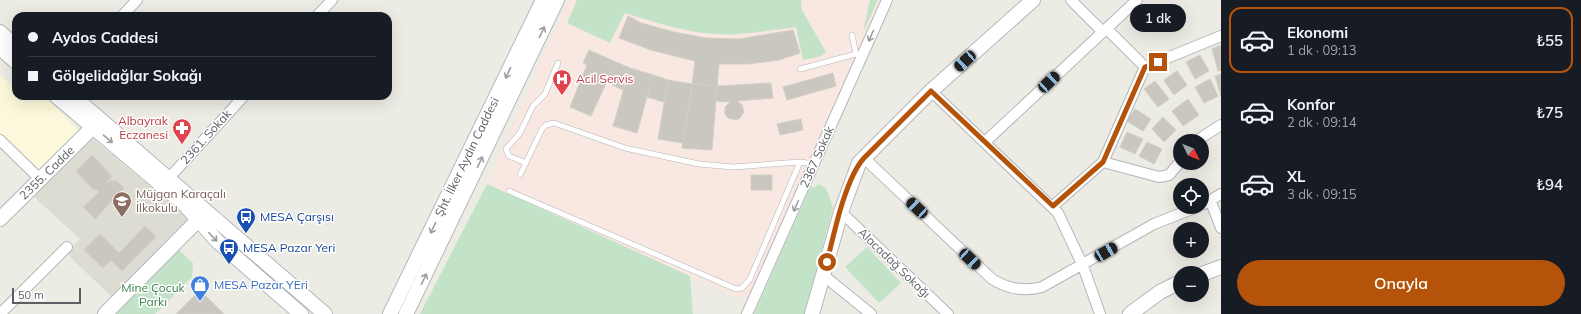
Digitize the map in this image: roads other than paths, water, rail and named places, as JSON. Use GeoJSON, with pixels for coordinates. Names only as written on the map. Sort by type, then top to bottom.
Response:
{"type":"FeatureCollection","features":[{"type":"Feature","properties":{"kind":"main road","name":"Şht. İlker Aydın Caddesi"},"geometry":{"type":"LineString","coordinates":[[406,314],[525,51],[543,0]]}},
{"type":"Feature","properties":{"kind":"main road","name":"Şht. İlker Aydın Caddesi"},"geometry":{"type":"LineString","coordinates":[[390,313],[525,51],[557,0]]}},
{"type":"Feature","properties":{"kind":"main road"},"geometry":{"type":"LineString","coordinates":[[812,314],[840,212],[855,169],[864,158],[931,91],[1033,0]]}},
{"type":"Feature","properties":{"kind":"main road"},"geometry":{"type":"LineString","coordinates":[[0,32],[12,43]]}},
{"type":"Feature","properties":{"kind":"main road"},"geometry":{"type":"LineString","coordinates":[[0,48],[12,58]]}},
{"type":"Feature","properties":{"kind":"main road"},"geometry":{"type":"LineString","coordinates":[[61,100],[186,206],[217,241],[297,313],[308,298]]}},
{"type":"Feature","properties":{"kind":"main road"},"geometry":{"type":"LineString","coordinates":[[78,100],[325,314]]}},
{"type":"Feature","properties":{"kind":"main road","name":"2355. Cadde"},"geometry":{"type":"LineString","coordinates":[[0,219],[93,127]]}},
{"type":"Feature","properties":{"kind":"main road"},"geometry":{"type":"LineString","coordinates":[[105,314],[199,219]]}},
{"type":"Feature","properties":{"kind":"main road"},"geometry":{"type":"LineString","coordinates":[[1209,271],[1221,267]]}},
{"type":"Feature","properties":{"kind":"main road"},"geometry":{"type":"LineString","coordinates":[[1130,314],[1160,292],[1173,286]]}},
{"type":"Feature","properties":{"kind":"street"},"geometry":{"type":"LineString","coordinates":[[126,12],[137,0]]}},
{"type":"Feature","properties":{"kind":"street"},"geometry":{"type":"LineString","coordinates":[[321,12],[332,0]]}},
{"type":"Feature","properties":{"kind":"street","name":"2367 Sokak"},"geometry":{"type":"LineString","coordinates":[[748,314],[814,164],[859,54],[887,0]]}},
{"type":"Feature","properties":{"kind":"street"},"geometry":{"type":"LineString","coordinates":[[1071,0],[1145,67]]}},
{"type":"Feature","properties":{"kind":"street"},"geometry":{"type":"LineString","coordinates":[[985,142],[1137,0]]}},
{"type":"Feature","properties":{"kind":"street"},"geometry":{"type":"LineString","coordinates":[[1053,206],[1103,162],[1145,67],[1221,36]]}},
{"type":"Feature","properties":{"kind":"street"},"geometry":{"type":"LineString","coordinates":[[931,91],[1053,206],[1062,219],[1100,314]]}},
{"type":"Feature","properties":{"kind":"street","name":"2361. Sokak"},"geometry":{"type":"LineString","coordinates":[[169,178],[240,100]]}},
{"type":"Feature","properties":{"kind":"street"},"geometry":{"type":"LineString","coordinates":[[1207,134],[1221,125]]}},
{"type":"Feature","properties":{"kind":"street"},"geometry":{"type":"LineString","coordinates":[[0,140],[40,180]]}},
{"type":"Feature","properties":{"kind":"street"},"geometry":{"type":"LineString","coordinates":[[864,158],[992,279],[999,284],[1015,289],[1033,290],[1042,287],[1082,266],[1154,224],[1180,214]]}},
{"type":"Feature","properties":{"kind":"street"},"geometry":{"type":"LineString","coordinates":[[1103,162],[1159,177],[1169,175],[1173,170]]}},
{"type":"Feature","properties":{"kind":"street"},"geometry":{"type":"LineString","coordinates":[[1209,201],[1221,194]]}},
{"type":"Feature","properties":{"kind":"street"},"geometry":{"type":"LineString","coordinates":[[1209,208],[1221,228]]}},
{"type":"Feature","properties":{"kind":"street","name":"Alacadağ Sokağı"},"geometry":{"type":"LineString","coordinates":[[840,212],[948,314]]}},
{"type":"Feature","properties":{"kind":"street"},"geometry":{"type":"LineString","coordinates":[[0,314],[67,247]]}},
{"type":"Feature","properties":{"kind":"street"},"geometry":{"type":"LineString","coordinates":[[823,275],[871,314]]}},
{"type":"Feature","properties":{"kind":"lane"},"geometry":{"type":"LineString","coordinates":[[800,69],[859,54],[852,35]]}},
{"type":"Feature","properties":{"kind":"lane"},"geometry":{"type":"LineString","coordinates":[[526,163],[509,156],[506,149],[520,133],[533,106],[545,94],[558,64]]}},
{"type":"Feature","properties":{"kind":"lane"},"geometry":{"type":"LineString","coordinates":[[520,175],[542,129],[546,125],[554,123],[625,148],[699,164],[733,167],[800,162],[814,164]]}},
{"type":"Feature","properties":{"kind":"lane"},"geometry":{"type":"LineString","coordinates":[[509,191],[736,289],[742,288],[750,280],[800,162]]}},
{"type":"Feature","properties":{"kind":"place","name":"Acil Servis"},"geometry":{"type":"Point","coordinates":[562,96]}},
{"type":"Feature","properties":{"kind":"place","name":"Albayrak Eczanesi"},"geometry":{"type":"Point","coordinates":[182,145]}},
{"type":"Feature","properties":{"kind":"place","name":"Müjgan Karaçalı İlkokulu"},"geometry":{"type":"Point","coordinates":[122,218]}},
{"type":"Feature","properties":{"kind":"place","name":"MESA Çarşısı"},"geometry":{"type":"Point","coordinates":[246,234]}},
{"type":"Feature","properties":{"kind":"place","name":"MESA Pazar Yeri"},"geometry":{"type":"Point","coordinates":[229,265]}},
{"type":"Feature","properties":{"kind":"place","name":"MESA Pazar YEri"},"geometry":{"type":"Point","coordinates":[200,302]}},
{"type":"Feature","properties":{"kind":"park label","name":"Mine Çocuk Parkı"},"geometry":{"type":"Point","coordinates":[153,295]}}]}
